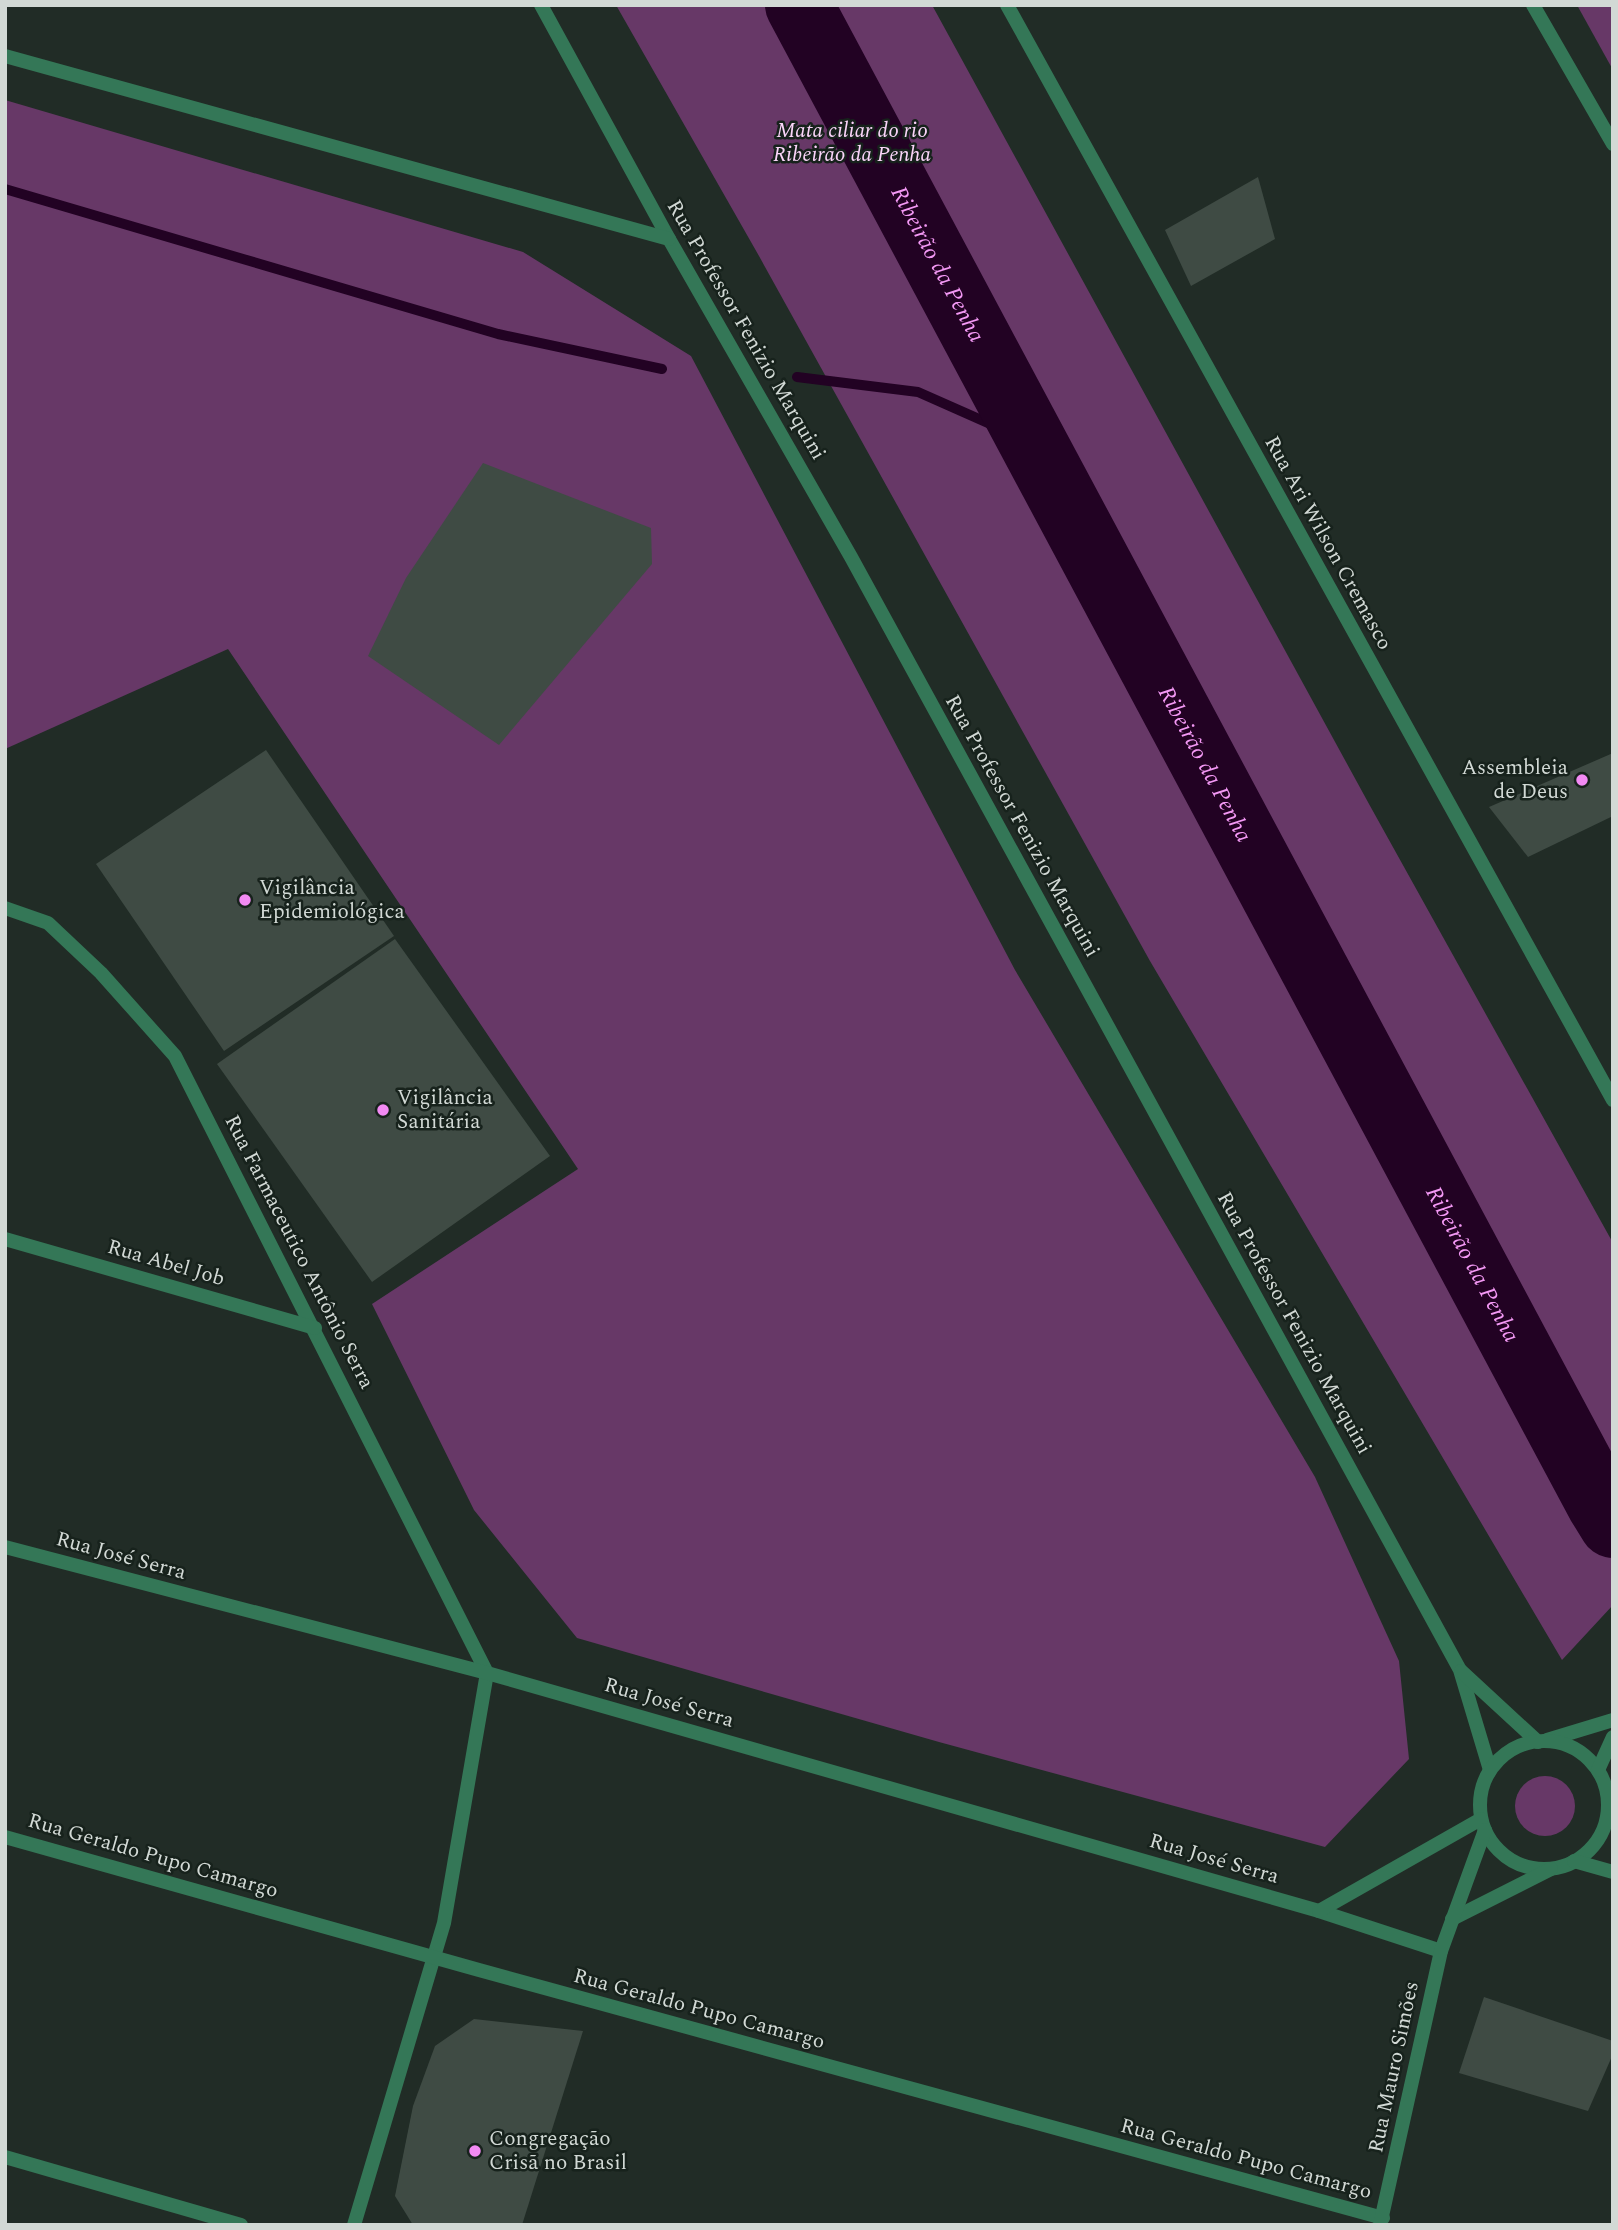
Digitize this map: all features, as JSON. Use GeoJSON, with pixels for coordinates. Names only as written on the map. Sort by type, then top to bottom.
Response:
{"type":"FeatureCollection","features":[{"type":"Feature","properties":{"kind":"street","name":"Rua Professor Fenizio Marquini"},"geometry":{"type":"LineString","coordinates":[[541,5],[669,239],[852,557],[1460,1671]]}},
{"type":"Feature","properties":{"kind":"street","name":"Rua Ari Wilson Cremasco"},"geometry":{"type":"LineString","coordinates":[[1007,5],[1613,1100]]}},
{"type":"Feature","properties":{"kind":"street"},"geometry":{"type":"LineString","coordinates":[[1533,5],[1613,144]]}},
{"type":"Feature","properties":{"kind":"street"},"geometry":{"type":"LineString","coordinates":[[5,56],[669,239]]}},
{"type":"Feature","properties":{"kind":"street","name":"Rua Farmaceutico Antônio Serra"},"geometry":{"type":"LineString","coordinates":[[5,908],[48,923],[101,974],[175,1056],[487,1673]]}},
{"type":"Feature","properties":{"kind":"street","name":"Rua Abel Job"},"geometry":{"type":"LineString","coordinates":[[5,1239],[314,1328]]}},
{"type":"Feature","properties":{"kind":"street","name":"Rua José Serra"},"geometry":{"type":"LineString","coordinates":[[5,1547],[487,1673],[1319,1911],[1441,1951]]}},
{"type":"Feature","properties":{"kind":"street"},"geometry":{"type":"LineString","coordinates":[[1452,1919],[1554,1868],[1574,1861],[1591,1849],[1603,1831],[1610,1793],[1598,1770],[1584,1755],[1565,1744],[1541,1741],[1460,1671]]}},
{"type":"Feature","properties":{"kind":"street"},"geometry":{"type":"LineString","coordinates":[[1460,1671],[1490,1770]]}},
{"type":"Feature","properties":{"kind":"street"},"geometry":{"type":"LineString","coordinates":[[354,2225],[444,1923],[487,1673]]}},
{"type":"Feature","properties":{"kind":"street"},"geometry":{"type":"LineString","coordinates":[[1554,1868],[1533,1868],[1513,1861],[1496,1847],[1483,1824],[1482,1789],[1490,1770],[1504,1754],[1523,1744],[1613,1720]]}},
{"type":"Feature","properties":{"kind":"street"},"geometry":{"type":"LineString","coordinates":[[1598,1770],[1613,1737]]}},
{"type":"Feature","properties":{"kind":"street"},"geometry":{"type":"LineString","coordinates":[[1319,1911],[1483,1824]]}},
{"type":"Feature","properties":{"kind":"street","name":"Rua Mauro Simões"},"geometry":{"type":"LineString","coordinates":[[1381,2221],[1441,1951],[1483,1824]]}},
{"type":"Feature","properties":{"kind":"street","name":"Rua Geraldo Pupo Camargo"},"geometry":{"type":"LineString","coordinates":[[5,1837],[1381,2221]]}},
{"type":"Feature","properties":{"kind":"street"},"geometry":{"type":"LineString","coordinates":[[1574,1861],[1613,1872]]}},
{"type":"Feature","properties":{"kind":"street"},"geometry":{"type":"LineString","coordinates":[[5,2157],[241,2225]]}},
{"type":"Feature","properties":{"kind":"green space","name":"Mata ciliar do rio Ribeirão da Penha"},"geometry":{"type":"Polygon","coordinates":[[[616,5],[932,5],[1369,804],[1613,1243],[1613,1605],[1562,1660],[1150,961],[759,256],[616,5]]]}},
{"type":"Feature","properties":{"kind":"green space"},"geometry":{"type":"Polygon","coordinates":[[[1577,5],[1613,5],[1613,70],[1577,5]]]}},
{"type":"Feature","properties":{"kind":"green space"},"geometry":{"type":"Polygon","coordinates":[[[5,100],[523,252],[691,356],[1015,970],[1315,1477],[1399,1661],[1409,1759],[1325,1847],[939,1742],[577,1638],[474,1510],[372,1304],[578,1169],[228,649],[5,749],[5,100]]]}},
{"type":"Feature","properties":{"kind":"green space"},"geometry":{"type":"Polygon","coordinates":[[[1539,1776],[1551,1776],[1570,1789],[1575,1806],[1573,1818],[1562,1831],[1551,1836],[1539,1836],[1520,1823],[1515,1812],[1515,1800],[1528,1781],[1539,1776]]]}},
{"type":"Feature","properties":{"kind":"building"},"geometry":{"type":"Polygon","coordinates":[[[1258,177],[1275,239],[1191,286],[1165,230],[1258,177]]]}},
{"type":"Feature","properties":{"kind":"building"},"geometry":{"type":"Polygon","coordinates":[[[483,463],[651,528],[652,564],[499,745],[368,656],[406,578],[483,463]]]}},
{"type":"Feature","properties":{"kind":"building","name":"Vigilância Epidemiológica"},"geometry":{"type":"Polygon","coordinates":[[[266,750],[394,936],[224,1051],[96,864],[266,750]]]}},
{"type":"Feature","properties":{"kind":"building","name":"Assembleia de Deus"},"geometry":{"type":"Polygon","coordinates":[[[1613,753],[1613,816],[1528,857],[1489,807],[1613,753]]]}},
{"type":"Feature","properties":{"kind":"building","name":"Vigilância Sanitária"},"geometry":{"type":"Polygon","coordinates":[[[395,939],[550,1156],[372,1282],[217,1064],[395,939]]]}},
{"type":"Feature","properties":{"kind":"building"},"geometry":{"type":"Polygon","coordinates":[[[1484,1997],[1613,2041],[1613,2054],[1588,2111],[1459,2073],[1484,1997]]]}},
{"type":"Feature","properties":{"kind":"building","name":"Congregação Crisã no Brasil"},"geometry":{"type":"Polygon","coordinates":[[[474,2019],[583,2031],[522,2225],[413,2225],[395,2196],[413,2106],[435,2046],[474,2019]]]}},
{"type":"Feature","properties":{"kind":"waterway","name":"Ribeirão da Penha"},"geometry":{"type":"LineString","coordinates":[[799,5],[1613,1524]]}},
{"type":"Feature","properties":{"kind":"waterway"},"geometry":{"type":"LineString","coordinates":[[5,189],[498,334],[662,369]]}},
{"type":"Feature","properties":{"kind":"waterway"},"geometry":{"type":"LineString","coordinates":[[797,377],[918,392],[1031,442]]}},
{"type":"Feature","properties":{"kind":"place","name":"Assembleia de Deus"},"geometry":{"type":"Point","coordinates":[1582,780]}},
{"type":"Feature","properties":{"kind":"place","name":"Vigilância Epidemiológica"},"geometry":{"type":"Point","coordinates":[245,900]}},
{"type":"Feature","properties":{"kind":"place","name":"Vigilância Sanitária"},"geometry":{"type":"Point","coordinates":[383,1110]}},
{"type":"Feature","properties":{"kind":"place","name":"Congregação Crisã no Brasil"},"geometry":{"type":"Point","coordinates":[475,2151]}}]}
